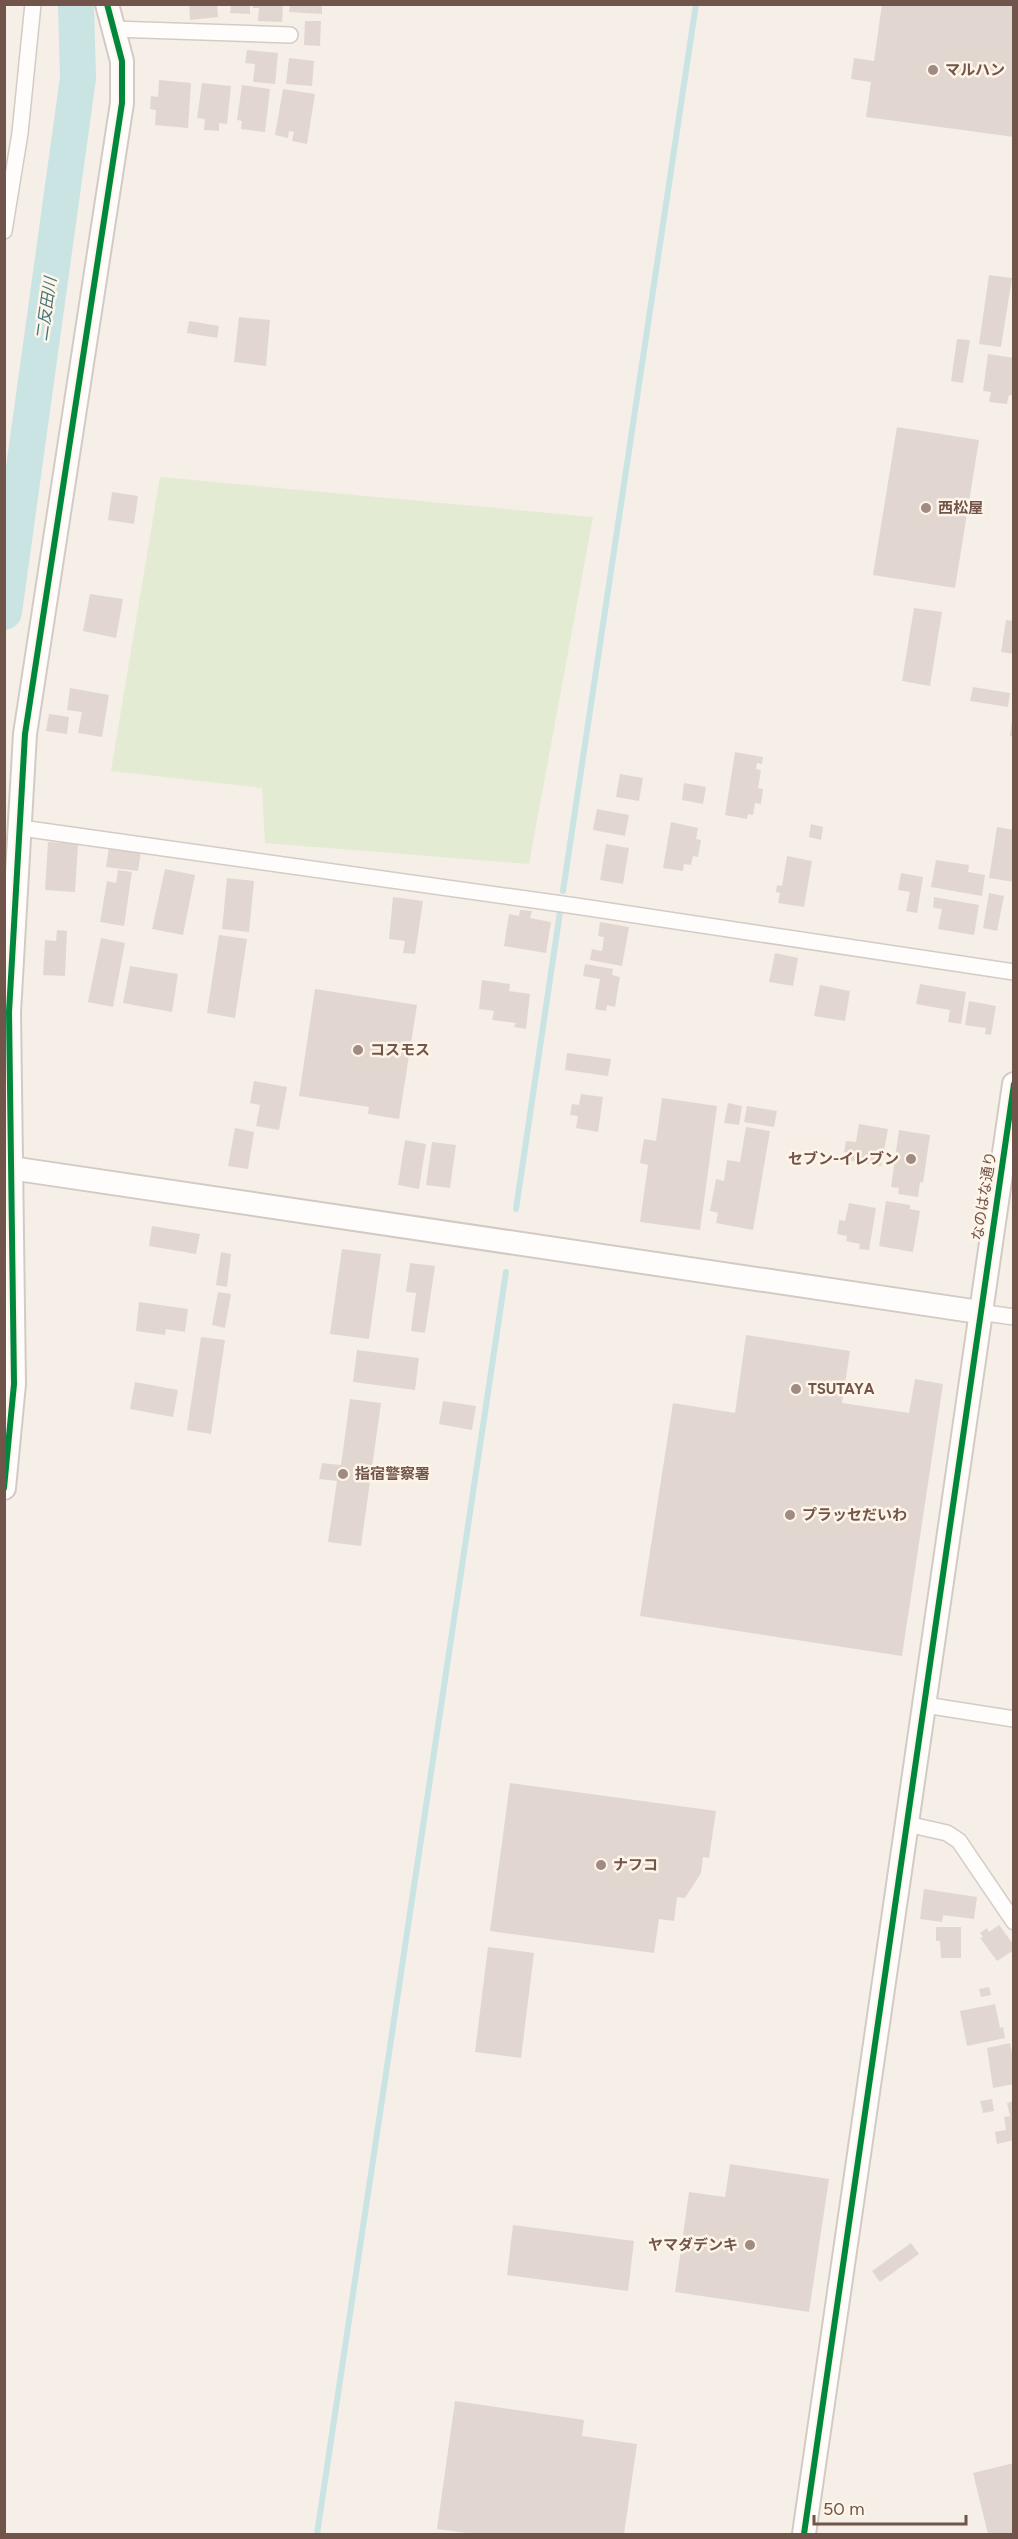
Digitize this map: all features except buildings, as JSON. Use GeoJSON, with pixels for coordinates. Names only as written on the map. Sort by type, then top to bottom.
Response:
{"type":"FeatureCollection","features":[{"type":"Feature","properties":{"kind":"street"},"geometry":{"type":"LineString","coordinates":[[4,231],[20,133],[33,4]]}},
{"type":"Feature","properties":{"kind":"street"},"geometry":{"type":"LineString","coordinates":[[4,1488],[14,1384],[8,1168],[9,1012],[25,734],[122,103],[122,61],[107,4]]}},
{"type":"Feature","properties":{"kind":"street"},"geometry":{"type":"LineString","coordinates":[[113,29],[290,35]]}},
{"type":"Feature","properties":{"kind":"street"},"geometry":{"type":"LineString","coordinates":[[21,828],[576,906],[1014,972]]}},
{"type":"Feature","properties":{"kind":"street","name":"なのはな通り"},"geometry":{"type":"LineString","coordinates":[[804,2535],[925,1705],[979,1312],[1014,1084]]}},
{"type":"Feature","properties":{"kind":"street"},"geometry":{"type":"LineString","coordinates":[[8,1168],[1014,1317]]}},
{"type":"Feature","properties":{"kind":"street"},"geometry":{"type":"LineString","coordinates":[[925,1705],[1014,1719]]}},
{"type":"Feature","properties":{"kind":"street"},"geometry":{"type":"LineString","coordinates":[[907,1824],[947,1833],[959,1841],[1014,1922]]}},
{"type":"Feature","properties":{"kind":"green space"},"geometry":{"type":"Polygon","coordinates":[[[160,477],[593,517],[529,864],[265,843],[262,788],[111,771],[160,477]]]}},
{"type":"Feature","properties":{"kind":"waterway","name":"二反田川"},"geometry":{"type":"LineString","coordinates":[[4,612],[78,78],[76,4]]}},
{"type":"Feature","properties":{"kind":"waterway"},"geometry":{"type":"LineString","coordinates":[[563,891],[696,4]]}},
{"type":"Feature","properties":{"kind":"waterway"},"geometry":{"type":"LineString","coordinates":[[516,1209],[560,912]]}},
{"type":"Feature","properties":{"kind":"waterway"},"geometry":{"type":"LineString","coordinates":[[317,2534],[506,1272]]}},
{"type":"Feature","properties":{"kind":"cycle path"},"geometry":{"type":"LineString","coordinates":[[4,1488],[14,1384],[9,1012],[25,734],[122,103],[122,61],[107,4]]}},
{"type":"Feature","properties":{"kind":"cycle path"},"geometry":{"type":"LineString","coordinates":[[804,2534],[1014,1084]]}},
{"type":"Feature","properties":{"kind":"place","name":"マルハン"},"geometry":{"type":"Point","coordinates":[933,70]}},
{"type":"Feature","properties":{"kind":"place","name":"西松屋"},"geometry":{"type":"Point","coordinates":[926,508]}},
{"type":"Feature","properties":{"kind":"place","name":"コスモス"},"geometry":{"type":"Point","coordinates":[358,1050]}},
{"type":"Feature","properties":{"kind":"place","name":"セブン-イレブン"},"geometry":{"type":"Point","coordinates":[911,1159]}},
{"type":"Feature","properties":{"kind":"place","name":"TSUTAYA"},"geometry":{"type":"Point","coordinates":[796,1389]}},
{"type":"Feature","properties":{"kind":"place","name":"指宿警察署"},"geometry":{"type":"Point","coordinates":[343,1474]}},
{"type":"Feature","properties":{"kind":"place","name":"プラッセだいわ"},"geometry":{"type":"Point","coordinates":[790,1515]}},
{"type":"Feature","properties":{"kind":"place","name":"ナフコ"},"geometry":{"type":"Point","coordinates":[601,1865]}},
{"type":"Feature","properties":{"kind":"place","name":"ヤマダデンキ"},"geometry":{"type":"Point","coordinates":[750,2245]}}]}
